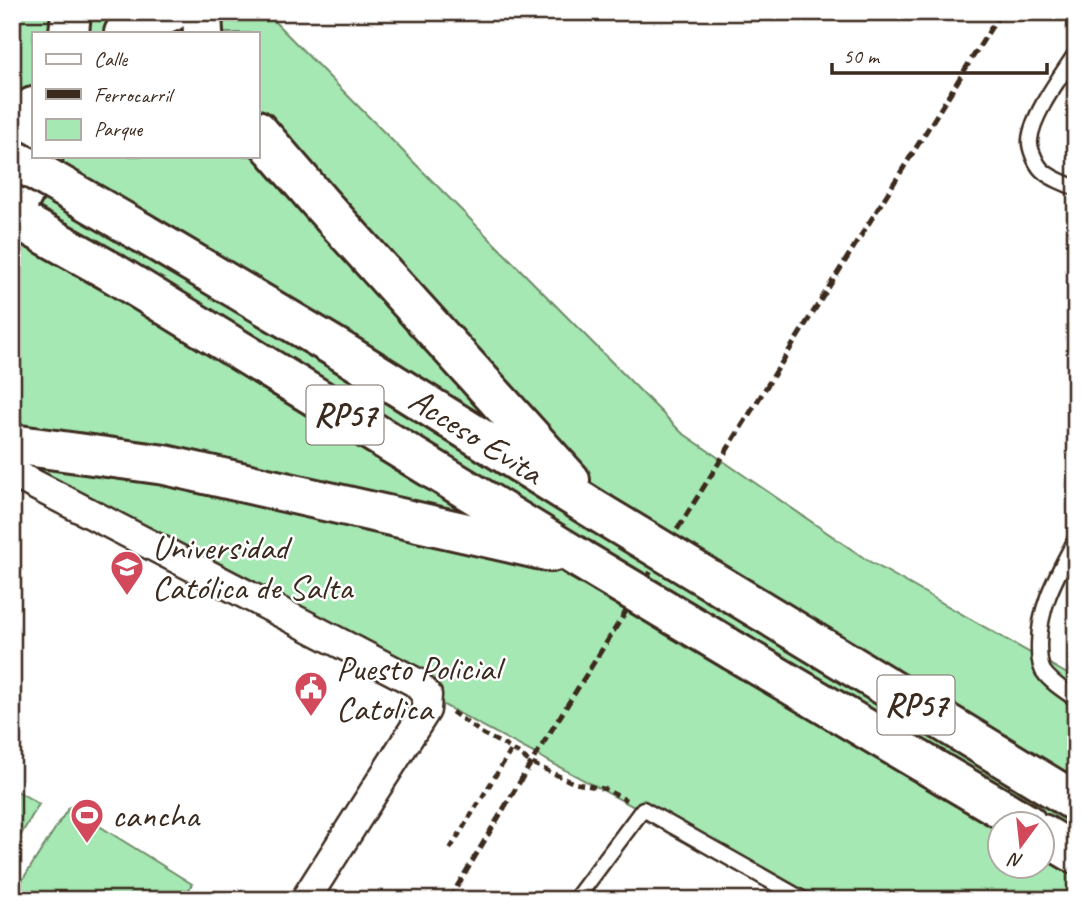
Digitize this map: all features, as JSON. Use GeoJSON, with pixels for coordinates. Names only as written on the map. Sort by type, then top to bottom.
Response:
{"type":"FeatureCollection","features":[{"type":"Feature","properties":{"kind":"main road"},"geometry":{"type":"LineString","coordinates":[[69,32],[71,12]]}},
{"type":"Feature","properties":{"kind":"main road"},"geometry":{"type":"LineString","coordinates":[[126,32],[171,12]]}},
{"type":"Feature","properties":{"kind":"main road"},"geometry":{"type":"LineString","coordinates":[[202,12],[203,32]]}},
{"type":"Feature","properties":{"kind":"main road"},"geometry":{"type":"LineString","coordinates":[[12,148],[32,109]]}},
{"type":"Feature","properties":{"kind":"main road"},"geometry":{"type":"LineString","coordinates":[[259,132],[600,513]]}},
{"type":"Feature","properties":{"kind":"main road"},"geometry":{"type":"LineString","coordinates":[[12,216],[42,158]]}},
{"type":"Feature","properties":{"kind":"main road","name":"Acceso Evita"},"geometry":{"type":"LineString","coordinates":[[12,159],[332,346],[600,513],[1076,802]]}},
{"type":"Feature","properties":{"kind":"main road","name":"Acceso Evita"},"geometry":{"type":"LineString","coordinates":[[12,216],[110,271],[580,559],[1003,810]]}},
{"type":"Feature","properties":{"kind":"main road"},"geometry":{"type":"LineString","coordinates":[[12,444],[165,465],[580,559]]}},
{"type":"Feature","properties":{"kind":"main road"},"geometry":{"type":"LineString","coordinates":[[1056,842],[1076,854]]}},
{"type":"Feature","properties":{"kind":"street"},"geometry":{"type":"LineString","coordinates":[[12,473],[415,682],[427,695],[426,710],[306,900]]}},
{"type":"Feature","properties":{"kind":"lane"},"geometry":{"type":"LineString","coordinates":[[1076,53],[1036,117],[1029,142],[1041,169],[1076,188]]}},
{"type":"Feature","properties":{"kind":"lane"},"geometry":{"type":"LineString","coordinates":[[1076,538],[1046,599],[1038,626],[1041,668],[1049,679],[1076,699]]}},
{"type":"Feature","properties":{"kind":"lane"},"geometry":{"type":"LineString","coordinates":[[575,900],[643,809],[804,900]]}},
{"type":"Feature","properties":{"kind":"path"},"geometry":{"type":"LineString","coordinates":[[450,849],[512,749]]}},
{"type":"Feature","properties":{"kind":"green space"},"geometry":{"type":"Polygon","coordinates":[[[12,12],[265,12],[681,432],[867,560],[1076,679],[1076,900],[800,900],[750,869],[12,474],[12,12]]]}},
{"type":"Feature","properties":{"kind":"green space"},"geometry":{"type":"Polygon","coordinates":[[[12,788],[39,804],[12,850],[12,788]]]}},
{"type":"Feature","properties":{"kind":"green space","name":"cancha"},"geometry":{"type":"Polygon","coordinates":[[[69,807],[192,884],[182,900],[12,900],[69,807]]]}},
{"type":"Feature","properties":{"kind":"railway"},"geometry":{"type":"LineString","coordinates":[[449,900],[531,763],[1001,12]]}},
{"type":"Feature","properties":{"kind":"place","name":"Universidad Católica de Salta"},"geometry":{"type":"Point","coordinates":[127,597]}},
{"type":"Feature","properties":{"kind":"place","name":"Puesto Policial Catolica"},"geometry":{"type":"Point","coordinates":[311,718]}},
{"type":"Feature","properties":{"kind":"place","name":"cancha"},"geometry":{"type":"Point","coordinates":[87,845]}}]}
